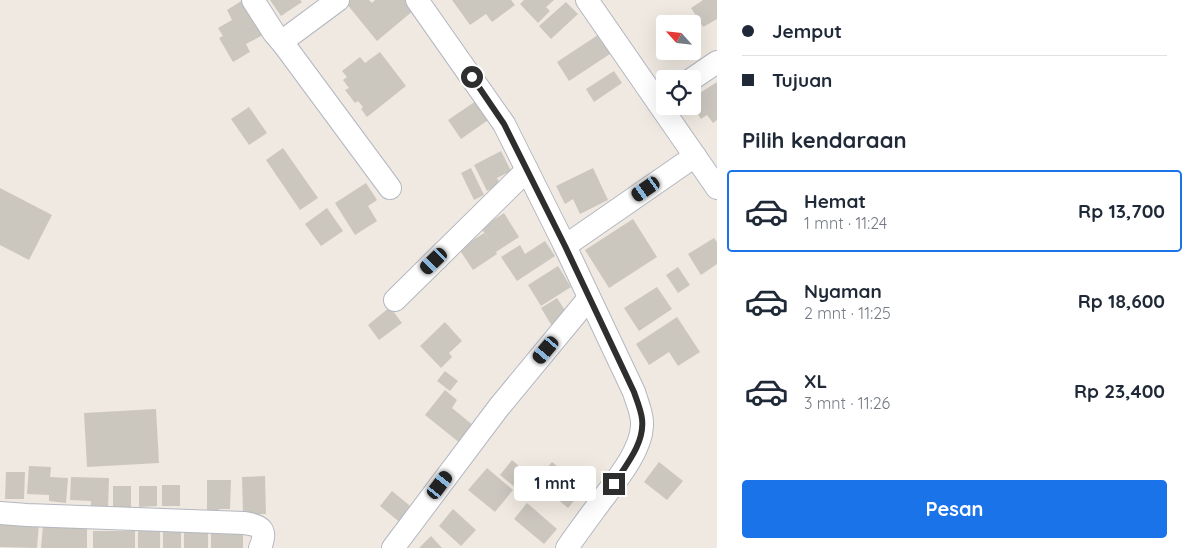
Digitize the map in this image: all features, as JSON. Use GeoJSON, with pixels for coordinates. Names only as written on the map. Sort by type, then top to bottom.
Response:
{"type":"FeatureCollection","features":[{"type":"Feature","properties":{"kind":"street"},"geometry":{"type":"LineString","coordinates":[[254,0],[274,33],[390,188]]}},
{"type":"Feature","properties":{"kind":"street"},"geometry":{"type":"LineString","coordinates":[[284,46],[285,40],[288,37],[338,0]]}},
{"type":"Feature","properties":{"kind":"street"},"geometry":{"type":"LineString","coordinates":[[417,0],[504,124],[565,246],[634,392],[640,411],[642,427],[638,443],[628,462],[567,548]]}},
{"type":"Feature","properties":{"kind":"street"},"geometry":{"type":"LineString","coordinates":[[587,0],[656,92]]}},
{"type":"Feature","properties":{"kind":"street"},"geometry":{"type":"LineString","coordinates":[[701,73],[717,62]]}},
{"type":"Feature","properties":{"kind":"street"},"geometry":{"type":"LineString","coordinates":[[671,115],[695,156],[716,186]]}},
{"type":"Feature","properties":{"kind":"street"},"geometry":{"type":"LineString","coordinates":[[565,246],[695,156]]}},
{"type":"Feature","properties":{"kind":"street"},"geometry":{"type":"LineString","coordinates":[[395,300],[527,170]]}},
{"type":"Feature","properties":{"kind":"street"},"geometry":{"type":"LineString","coordinates":[[393,548],[499,407],[589,298]]}},
{"type":"Feature","properties":{"kind":"street"},"geometry":{"type":"LineString","coordinates":[[0,513],[244,522],[262,528],[263,540],[260,548]]}},
{"type":"Feature","properties":{"kind":"building"},"geometry":{"type":"Polygon","coordinates":[[[243,0],[263,35],[246,44],[250,52],[233,62],[219,38],[223,36],[218,28],[232,20],[227,10],[243,0]]]}},
{"type":"Feature","properties":{"kind":"building"},"geometry":{"type":"Polygon","coordinates":[[[270,0],[300,0],[302,2],[281,16],[270,0]]]}},
{"type":"Feature","properties":{"kind":"building"},"geometry":{"type":"Polygon","coordinates":[[[350,0],[369,0],[372,3],[375,0],[411,0],[414,10],[377,41],[346,3],[350,0]]]}},
{"type":"Feature","properties":{"kind":"building"},"geometry":{"type":"Polygon","coordinates":[[[452,0],[511,0],[515,5],[492,22],[486,14],[470,25],[452,0]]]}},
{"type":"Feature","properties":{"kind":"building"},"geometry":{"type":"Polygon","coordinates":[[[524,0],[554,0],[546,7],[550,11],[538,23],[520,4],[524,0]]]}},
{"type":"Feature","properties":{"kind":"building"},"geometry":{"type":"Polygon","coordinates":[[[703,0],[717,0],[717,19],[703,27],[701,15],[695,15],[691,8],[703,0]]]}},
{"type":"Feature","properties":{"kind":"building"},"geometry":{"type":"Polygon","coordinates":[[[566,2],[578,14],[551,39],[539,26],[566,2]]]}},
{"type":"Feature","properties":{"kind":"building"},"geometry":{"type":"Polygon","coordinates":[[[604,31],[616,50],[569,81],[557,62],[604,31]]]}},
{"type":"Feature","properties":{"kind":"building"},"geometry":{"type":"Polygon","coordinates":[[[380,52],[406,86],[367,117],[361,109],[363,107],[358,101],[355,103],[345,90],[349,88],[343,80],[347,77],[342,71],[360,57],[365,63],[380,52]]]}},
{"type":"Feature","properties":{"kind":"building"},"geometry":{"type":"Polygon","coordinates":[[[614,71],[622,83],[594,102],[586,89],[614,71]]]}},
{"type":"Feature","properties":{"kind":"building"},"geometry":{"type":"Polygon","coordinates":[[[717,82],[717,120],[713,123],[707,115],[701,119],[698,115],[701,115],[701,92],[717,82]]]}},
{"type":"Feature","properties":{"kind":"building"},"geometry":{"type":"Polygon","coordinates":[[[479,99],[491,118],[461,139],[448,120],[479,99]]]}},
{"type":"Feature","properties":{"kind":"building"},"geometry":{"type":"Polygon","coordinates":[[[249,107],[267,133],[249,145],[231,119],[249,107]]]}},
{"type":"Feature","properties":{"kind":"building"},"geometry":{"type":"Polygon","coordinates":[[[283,148],[318,198],[300,210],[266,160],[283,148]]]}},
{"type":"Feature","properties":{"kind":"building"},"geometry":{"type":"Polygon","coordinates":[[[501,151],[511,171],[497,178],[500,184],[487,191],[474,165],[501,151]]]}},
{"type":"Feature","properties":{"kind":"building"},"geometry":{"type":"Polygon","coordinates":[[[471,168],[484,195],[474,200],[461,173],[471,168]]]}},
{"type":"Feature","properties":{"kind":"building"},"geometry":{"type":"Polygon","coordinates":[[[593,168],[608,200],[580,214],[573,199],[565,204],[556,186],[593,168]]]}},
{"type":"Feature","properties":{"kind":"building"},"geometry":{"type":"Polygon","coordinates":[[[366,183],[377,200],[368,206],[377,221],[355,235],[335,203],[366,183]]]}},
{"type":"Feature","properties":{"kind":"building"},"geometry":{"type":"Polygon","coordinates":[[[0,188],[52,215],[29,260],[0,245],[0,188]]]}},
{"type":"Feature","properties":{"kind":"building"},"geometry":{"type":"Polygon","coordinates":[[[327,208],[343,231],[321,246],[305,224],[327,208]]]}},
{"type":"Feature","properties":{"kind":"building"},"geometry":{"type":"Polygon","coordinates":[[[504,213],[519,237],[473,270],[459,249],[484,233],[491,243],[481,228],[504,213]]]}},
{"type":"Feature","properties":{"kind":"building"},"geometry":{"type":"Polygon","coordinates":[[[633,219],[657,257],[609,288],[585,250],[633,219]]]}},
{"type":"Feature","properties":{"kind":"building"},"geometry":{"type":"Polygon","coordinates":[[[714,238],[717,242],[717,264],[701,275],[688,254],[714,238]]]}},
{"type":"Feature","properties":{"kind":"building"},"geometry":{"type":"Polygon","coordinates":[[[545,241],[555,256],[517,281],[501,257],[520,245],[525,254],[545,241]]]}},
{"type":"Feature","properties":{"kind":"building"},"geometry":{"type":"Polygon","coordinates":[[[558,266],[571,287],[541,306],[528,285],[558,266]]]}},
{"type":"Feature","properties":{"kind":"building"},"geometry":{"type":"Polygon","coordinates":[[[678,267],[690,285],[678,293],[666,275],[678,267]]]}},
{"type":"Feature","properties":{"kind":"building"},"geometry":{"type":"Polygon","coordinates":[[[657,287],[672,309],[639,331],[624,308],[657,287]]]}},
{"type":"Feature","properties":{"kind":"building"},"geometry":{"type":"Polygon","coordinates":[[[557,298],[568,315],[552,326],[541,308],[557,298]]]}},
{"type":"Feature","properties":{"kind":"building"},"geometry":{"type":"Polygon","coordinates":[[[390,307],[402,323],[379,340],[368,325],[390,307]]]}},
{"type":"Feature","properties":{"kind":"building"},"geometry":{"type":"Polygon","coordinates":[[[677,317],[700,352],[678,366],[669,352],[649,365],[636,344],[677,317]]]}},
{"type":"Feature","properties":{"kind":"building"},"geometry":{"type":"Polygon","coordinates":[[[445,322],[462,341],[449,353],[452,357],[441,368],[420,346],[445,322]]]}},
{"type":"Feature","properties":{"kind":"building"},"geometry":{"type":"Polygon","coordinates":[[[445,371],[458,381],[450,391],[437,381],[445,371]]]}},
{"type":"Feature","properties":{"kind":"building"},"geometry":{"type":"Polygon","coordinates":[[[445,390],[457,400],[452,408],[474,426],[460,443],[425,415],[445,390]]]}},
{"type":"Feature","properties":{"kind":"building"},"geometry":{"type":"Polygon","coordinates":[[[156,409],[159,463],[87,467],[84,413],[156,409]]]}},
{"type":"Feature","properties":{"kind":"building"},"geometry":{"type":"Polygon","coordinates":[[[512,460],[534,479],[522,493],[500,475],[512,460]]]}},
{"type":"Feature","properties":{"kind":"building"},"geometry":{"type":"Polygon","coordinates":[[[552,462],[584,489],[568,508],[536,481],[552,462]]]}},
{"type":"Feature","properties":{"kind":"building"},"geometry":{"type":"Polygon","coordinates":[[[659,462],[683,481],[667,500],[644,482],[659,462]]]}},
{"type":"Feature","properties":{"kind":"building"},"geometry":{"type":"Polygon","coordinates":[[[29,466],[51,467],[50,477],[68,478],[66,503],[49,501],[49,495],[27,494],[29,466]]]}},
{"type":"Feature","properties":{"kind":"building"},"geometry":{"type":"Polygon","coordinates":[[[487,468],[513,490],[495,512],[468,490],[487,468]]]}},
{"type":"Feature","properties":{"kind":"building"},"geometry":{"type":"Polygon","coordinates":[[[6,472],[25,472],[24,499],[5,499],[6,472]]]}},
{"type":"Feature","properties":{"kind":"building"},"geometry":{"type":"Polygon","coordinates":[[[265,476],[266,514],[243,514],[242,477],[265,476]]]}},
{"type":"Feature","properties":{"kind":"building"},"geometry":{"type":"Polygon","coordinates":[[[71,477],[109,478],[108,509],[91,509],[91,501],[70,500],[71,477]]]}},
{"type":"Feature","properties":{"kind":"building"},"geometry":{"type":"Polygon","coordinates":[[[207,480],[231,480],[230,509],[219,509],[219,514],[207,514],[207,480]]]}},
{"type":"Feature","properties":{"kind":"building"},"geometry":{"type":"Polygon","coordinates":[[[162,485],[180,485],[180,506],[162,506],[162,485]]]}},
{"type":"Feature","properties":{"kind":"building"},"geometry":{"type":"Polygon","coordinates":[[[113,486],[131,486],[131,507],[113,507],[113,486]]]}},
{"type":"Feature","properties":{"kind":"building"},"geometry":{"type":"Polygon","coordinates":[[[139,486],[157,486],[157,506],[139,507],[139,486]]]}},
{"type":"Feature","properties":{"kind":"building"},"geometry":{"type":"Polygon","coordinates":[[[392,491],[415,510],[403,525],[380,506],[392,491]]]}},
{"type":"Feature","properties":{"kind":"building"},"geometry":{"type":"Polygon","coordinates":[[[527,503],[557,529],[544,544],[514,519],[527,503]]]}},
{"type":"Feature","properties":{"kind":"building"},"geometry":{"type":"Polygon","coordinates":[[[453,509],[476,530],[461,546],[439,526],[453,509]]]}},
{"type":"Feature","properties":{"kind":"building"},"geometry":{"type":"Polygon","coordinates":[[[0,520],[39,523],[37,548],[0,547],[0,520]]]}},
{"type":"Feature","properties":{"kind":"building"},"geometry":{"type":"Polygon","coordinates":[[[43,525],[87,526],[87,548],[41,548],[43,525]]]}},
{"type":"Feature","properties":{"kind":"building"},"geometry":{"type":"Polygon","coordinates":[[[184,529],[208,529],[208,548],[184,548],[184,529]]]}},
{"type":"Feature","properties":{"kind":"building"},"geometry":{"type":"Polygon","coordinates":[[[138,530],[160,530],[160,548],[138,548],[138,530]]]}},
{"type":"Feature","properties":{"kind":"building"},"geometry":{"type":"Polygon","coordinates":[[[93,531],[135,531],[135,548],[93,548],[93,531]]]}},
{"type":"Feature","properties":{"kind":"building"},"geometry":{"type":"Polygon","coordinates":[[[163,531],[181,531],[181,548],[163,548],[163,531]]]}},
{"type":"Feature","properties":{"kind":"building"},"geometry":{"type":"Polygon","coordinates":[[[211,532],[243,532],[243,548],[211,548],[211,532]]]}},
{"type":"Feature","properties":{"kind":"building"},"geometry":{"type":"Polygon","coordinates":[[[431,536],[442,548],[419,548],[431,536]]]}},
{"type":"Feature","properties":{"kind":"route"},"geometry":{"type":"LineString","coordinates":[[472,77],[504,124],[565,246],[634,392],[642,419],[641,434],[628,462],[614,484]]}}]}
